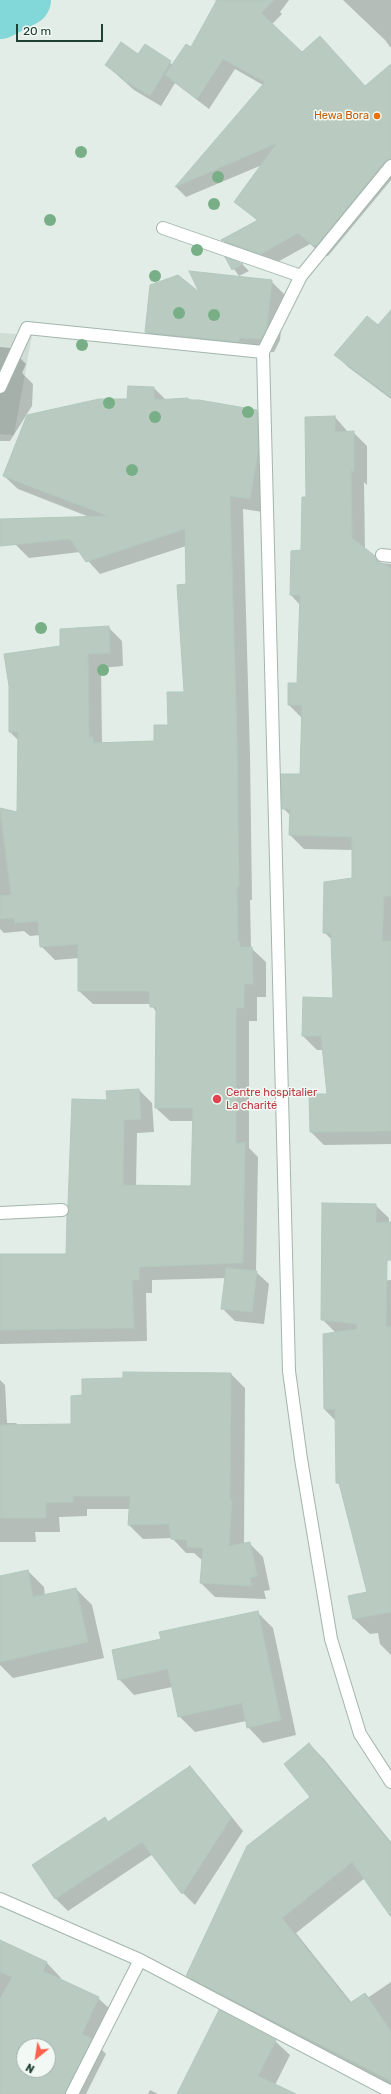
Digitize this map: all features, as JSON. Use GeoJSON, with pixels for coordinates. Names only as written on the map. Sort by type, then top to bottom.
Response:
{"type":"FeatureCollection","features":[{"type":"Feature","properties":{"kind":"street"},"geometry":{"type":"LineString","coordinates":[[391,166],[301,276],[263,352],[289,1371],[301,1459],[331,1639],[360,1734],[391,1782]]}},
{"type":"Feature","properties":{"kind":"street"},"geometry":{"type":"LineString","coordinates":[[163,228],[301,276]]}},
{"type":"Feature","properties":{"kind":"street"},"geometry":{"type":"LineString","coordinates":[[0,386],[27,328],[263,352]]}},
{"type":"Feature","properties":{"kind":"street"},"geometry":{"type":"LineString","coordinates":[[0,1214],[62,1210]]}},
{"type":"Feature","properties":{"kind":"street"},"geometry":{"type":"LineString","coordinates":[[0,1899],[140,1960],[391,2092]]}},
{"type":"Feature","properties":{"kind":"street"},"geometry":{"type":"LineString","coordinates":[[72,2094],[140,1960]]}},
{"type":"Feature","properties":{"kind":"shaded area"},"geometry":{"type":"Polygon","coordinates":[[[0,333],[32,335],[14,435],[0,434],[0,333]]]}},
{"type":"Feature","properties":{"kind":"building"},"geometry":{"type":"Polygon","coordinates":[[[217,0],[274,0],[261,13],[302,52],[320,36],[365,86],[391,64],[391,159],[385,161],[317,245],[312,245],[298,233],[261,254],[221,240],[258,220],[234,202],[277,143],[175,187],[265,82],[223,59],[197,99],[165,75],[186,44],[191,47],[217,0]]]}},
{"type":"Feature","properties":{"kind":"building"},"geometry":{"type":"Polygon","coordinates":[[[121,42],[138,54],[145,44],[171,61],[150,96],[122,79],[123,78],[105,65],[121,42]]]}},
{"type":"Feature","properties":{"kind":"building"},"geometry":{"type":"Polygon","coordinates":[[[225,257],[243,264],[232,270],[225,257]]]}},
{"type":"Feature","properties":{"kind":"building"},"geometry":{"type":"Polygon","coordinates":[[[189,271],[272,280],[267,327],[261,339],[239,338],[239,342],[145,332],[150,285],[178,275],[199,292],[189,271]]]}},
{"type":"Feature","properties":{"kind":"building"},"geometry":{"type":"Polygon","coordinates":[[[391,310],[391,397],[334,355],[367,316],[378,325],[391,310]]]}},
{"type":"Feature","properties":{"kind":"building"},"geometry":{"type":"Polygon","coordinates":[[[128,386],[154,387],[154,400],[188,398],[188,400],[199,400],[257,410],[258,452],[250,499],[230,496],[237,741],[239,887],[237,887],[238,942],[240,941],[240,947],[252,947],[253,984],[244,984],[244,1008],[236,1008],[236,1143],[245,1143],[243,1263],[139,1267],[139,1280],[132,1280],[134,1328],[0,1330],[0,1254],[66,1254],[67,1215],[69,1210],[72,1099],[107,1100],[106,1091],[139,1089],[141,1119],[124,1120],[123,1185],[191,1186],[193,1108],[155,1108],[156,1007],[150,1007],[149,991],[78,991],[78,944],[40,947],[38,921],[15,923],[14,918],[0,919],[0,896],[11,895],[0,808],[17,812],[18,732],[9,732],[9,686],[4,654],[60,646],[60,629],[109,626],[110,653],[88,654],[89,737],[93,737],[93,743],[154,741],[154,725],[168,725],[167,692],[184,692],[177,585],[186,584],[185,529],[86,562],[70,539],[0,546],[0,519],[108,516],[3,476],[27,415],[99,399],[127,399],[128,386]]]}},
{"type":"Feature","properties":{"kind":"building"},"geometry":{"type":"Polygon","coordinates":[[[335,416],[335,432],[354,431],[354,472],[351,470],[352,538],[375,556],[377,561],[391,568],[391,896],[384,896],[382,941],[391,941],[391,1131],[310,1132],[309,1094],[327,1094],[321,1036],[302,1036],[303,997],[333,998],[331,933],[323,933],[324,882],[352,878],[352,837],[289,835],[290,809],[282,809],[281,774],[300,774],[302,705],[288,705],[288,683],[297,683],[300,595],[290,595],[291,551],[301,550],[302,497],[306,497],[305,417],[335,416]]]}},
{"type":"Feature","properties":{"kind":"building"},"geometry":{"type":"Polygon","coordinates":[[[322,1203],[376,1204],[376,1223],[391,1222],[391,1260],[387,1260],[386,1327],[391,1327],[391,1612],[353,1619],[348,1596],[367,1592],[339,1483],[336,1483],[335,1409],[324,1409],[323,1334],[357,1329],[357,1324],[321,1320],[322,1203]]]}},
{"type":"Feature","properties":{"kind":"building"},"geometry":{"type":"Polygon","coordinates":[[[226,1268],[257,1271],[252,1312],[221,1309],[226,1268]]]}},
{"type":"Feature","properties":{"kind":"building"},"geometry":{"type":"Polygon","coordinates":[[[123,1372],[231,1373],[230,1500],[232,1500],[229,1546],[250,1542],[257,1576],[250,1578],[252,1586],[200,1583],[203,1548],[187,1547],[187,1540],[171,1539],[169,1524],[128,1525],[130,1496],[73,1496],[73,1502],[46,1503],[46,1518],[0,1518],[0,1425],[71,1424],[71,1396],[82,1395],[82,1379],[123,1378],[123,1372]]]}},
{"type":"Feature","properties":{"kind":"building"},"geometry":{"type":"Polygon","coordinates":[[[28,1570],[33,1597],[76,1588],[88,1642],[0,1662],[0,1576],[28,1570]]]}},
{"type":"Feature","properties":{"kind":"building"},"geometry":{"type":"Polygon","coordinates":[[[258,1611],[281,1720],[247,1728],[242,1703],[178,1717],[168,1669],[118,1680],[112,1650],[161,1639],[159,1632],[258,1611]]]}},
{"type":"Feature","properties":{"kind":"building"},"geometry":{"type":"Polygon","coordinates":[[[309,1743],[391,1844],[391,1917],[352,1862],[282,1918],[350,2003],[365,1993],[391,2032],[391,2081],[186,1976],[247,1846],[310,1797],[284,1764],[309,1743]]]}},
{"type":"Feature","properties":{"kind":"building"},"geometry":{"type":"Polygon","coordinates":[[[190,1766],[231,1818],[182,1894],[142,1842],[55,1899],[32,1865],[105,1817],[108,1822],[190,1766]]]}},
{"type":"Feature","properties":{"kind":"building"},"geometry":{"type":"Polygon","coordinates":[[[0,1940],[47,1962],[43,1971],[99,1997],[82,2034],[92,2039],[65,2094],[0,2094],[0,1999],[12,1977],[0,1972],[0,1940]]]}},
{"type":"Feature","properties":{"kind":"building"},"geometry":{"type":"Polygon","coordinates":[[[219,2010],[276,2040],[258,2076],[296,2094],[177,2094],[219,2010]]]}},
{"type":"Feature","properties":{"kind":"waterway"},"geometry":{"type":"LineString","coordinates":[[0,13],[25,0]]}},
{"type":"Feature","properties":{"kind":"place","name":"Hewa Bora"},"geometry":{"type":"Point","coordinates":[377,116]}},
{"type":"Feature","properties":{"kind":"place","name":"Centre hospitalier La charité"},"geometry":{"type":"Point","coordinates":[217,1099]}}]}
